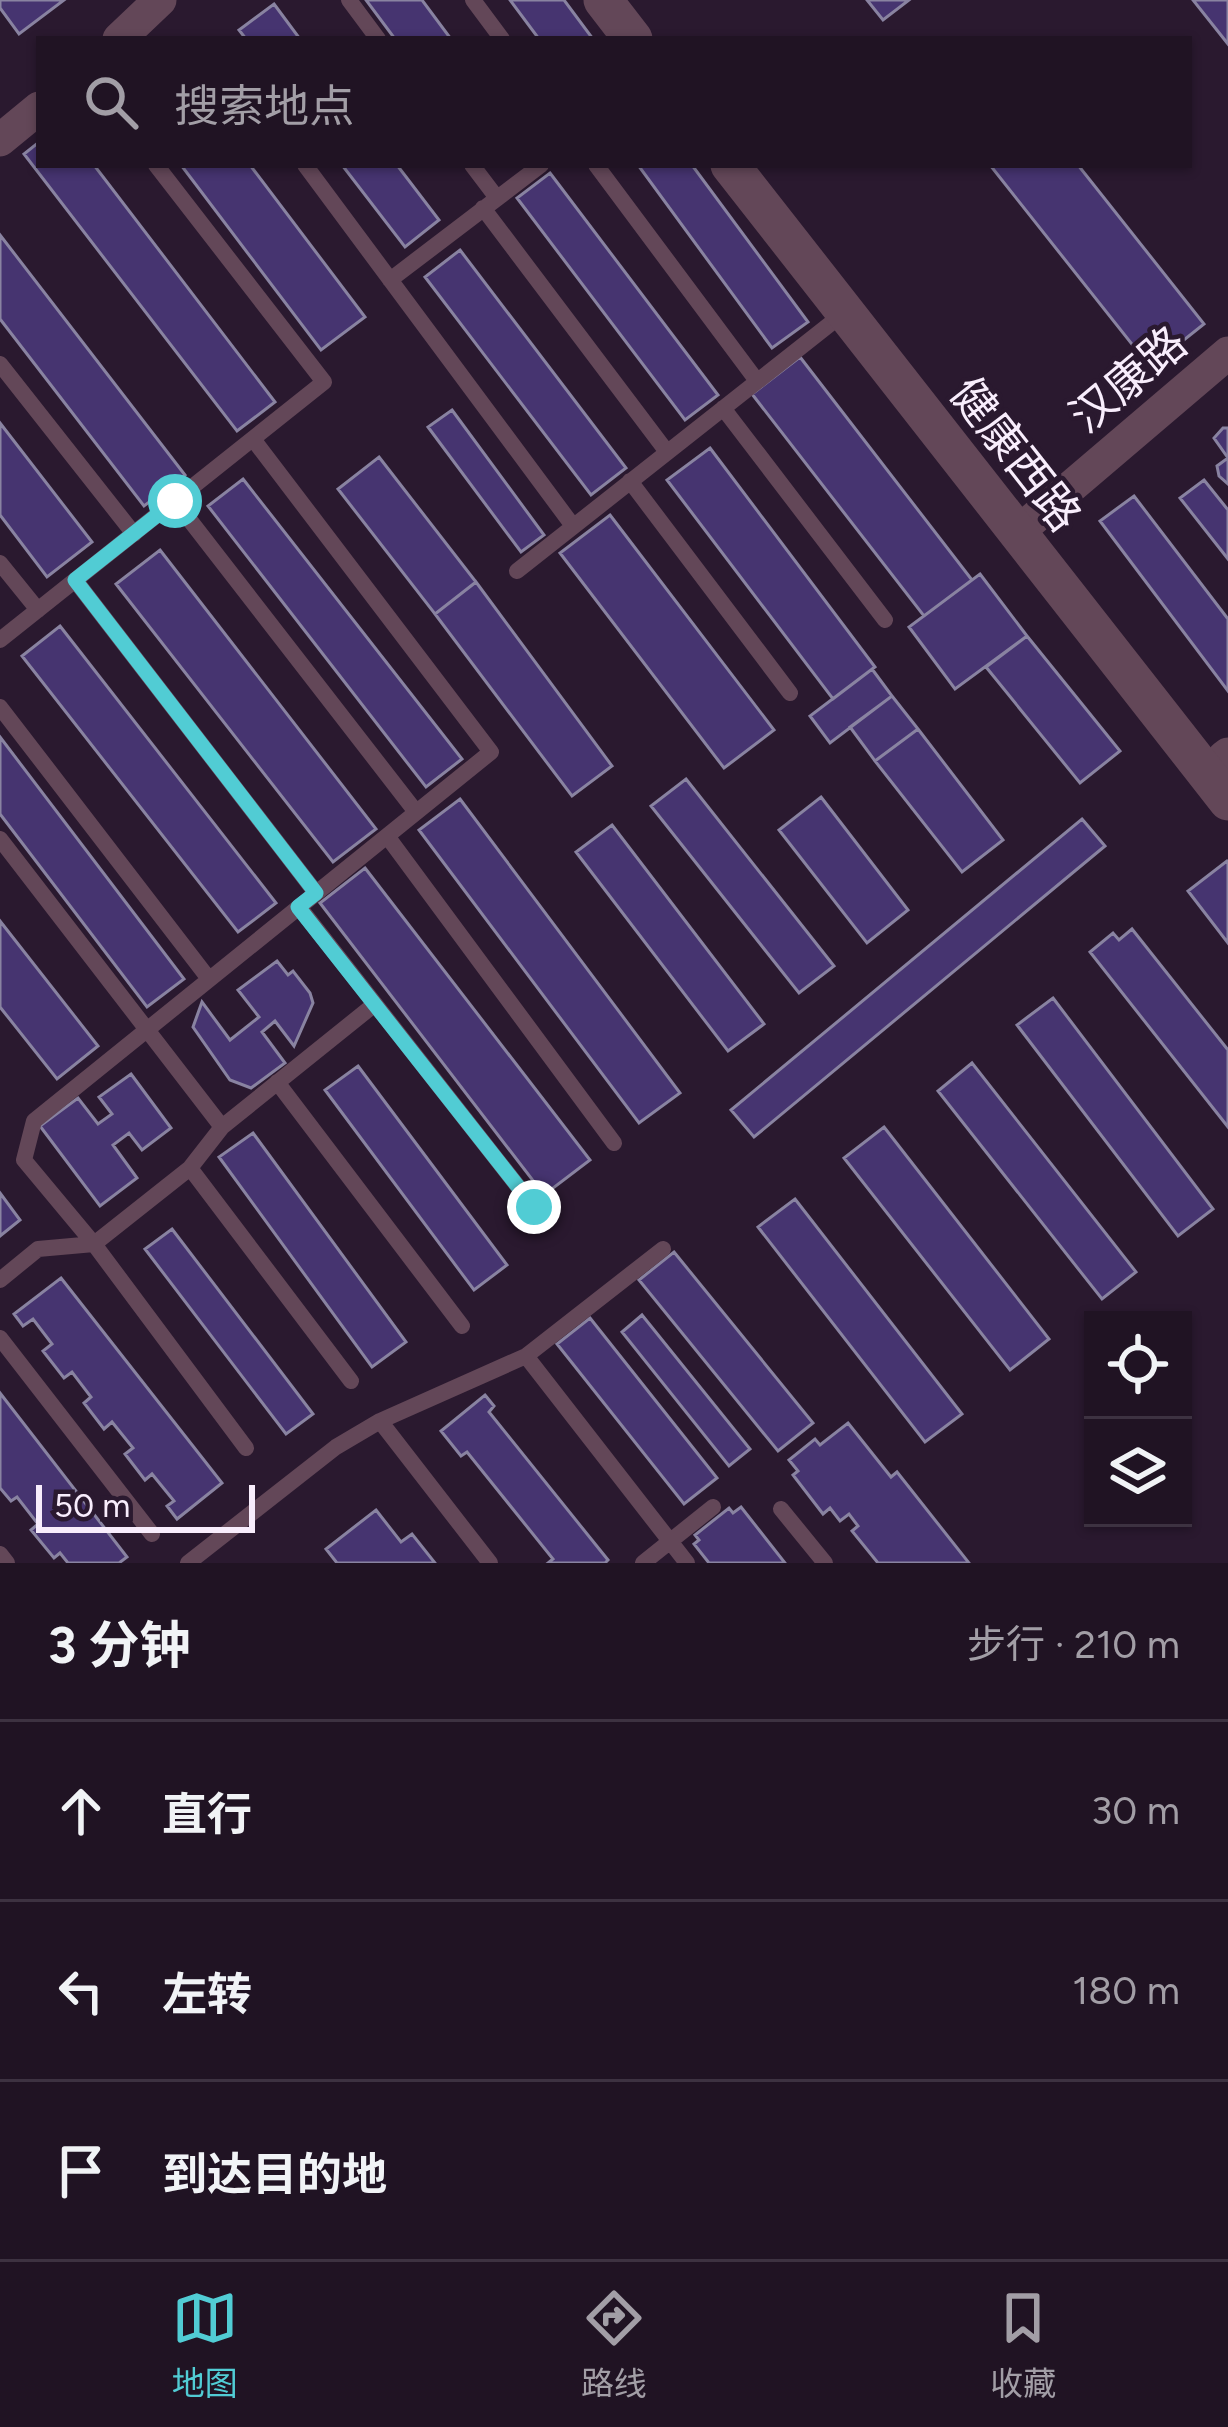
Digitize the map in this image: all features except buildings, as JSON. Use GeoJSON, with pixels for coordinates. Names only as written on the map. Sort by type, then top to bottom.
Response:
{"type":"FeatureCollection","features":[{"type":"Feature","properties":{"kind":"street"},"geometry":{"type":"LineString","coordinates":[[121,36],[160,0]]}},
{"type":"Feature","properties":{"kind":"street"},"geometry":{"type":"LineString","coordinates":[[603,0],[631,36]]}},
{"type":"Feature","properties":{"kind":"street"},"geometry":{"type":"LineString","coordinates":[[625,0],[653,36]]}},
{"type":"Feature","properties":{"kind":"street"},"geometry":{"type":"LineString","coordinates":[[0,140],[36,110]]}},
{"type":"Feature","properties":{"kind":"street","name":"健康西路"},"geometry":{"type":"LineString","coordinates":[[733,168],[1227,758]]}},
{"type":"Feature","properties":{"kind":"street","name":"健康西路"},"geometry":{"type":"LineString","coordinates":[[754,168],[851,306],[1228,801]]}},
{"type":"Feature","properties":{"kind":"street","name":"汉康路"},"geometry":{"type":"LineString","coordinates":[[1032,520],[1228,353]]}},
{"type":"Feature","properties":{"kind":"lane"},"geometry":{"type":"LineString","coordinates":[[350,0],[376,36]]}},
{"type":"Feature","properties":{"kind":"lane"},"geometry":{"type":"LineString","coordinates":[[472,0],[500,36]]}},
{"type":"Feature","properties":{"kind":"lane"},"geometry":{"type":"LineString","coordinates":[[0,640],[324,382],[159,168]]}},
{"type":"Feature","properties":{"kind":"lane"},"geometry":{"type":"LineString","coordinates":[[307,168],[573,526]]}},
{"type":"Feature","properties":{"kind":"lane"},"geometry":{"type":"LineString","coordinates":[[473,168],[490,203],[667,452]]}},
{"type":"Feature","properties":{"kind":"lane"},"geometry":{"type":"LineString","coordinates":[[390,280],[537,168]]}},
{"type":"Feature","properties":{"kind":"lane"},"geometry":{"type":"LineString","coordinates":[[598,168],[757,381]]}},
{"type":"Feature","properties":{"kind":"lane"},"geometry":{"type":"LineString","coordinates":[[517,571],[851,306]]}},
{"type":"Feature","properties":{"kind":"lane"},"geometry":{"type":"LineString","coordinates":[[0,364],[134,534]]}},
{"type":"Feature","properties":{"kind":"lane"},"geometry":{"type":"LineString","coordinates":[[723,408],[885,620]]}},
{"type":"Feature","properties":{"kind":"lane"},"geometry":{"type":"LineString","coordinates":[[246,1448],[94,1244],[24,1160],[34,1121],[491,752],[253,439]]}},
{"type":"Feature","properties":{"kind":"lane"},"geometry":{"type":"LineString","coordinates":[[631,481],[790,692]]}},
{"type":"Feature","properties":{"kind":"lane"},"geometry":{"type":"LineString","coordinates":[[175,501],[416,812]]}},
{"type":"Feature","properties":{"kind":"lane"},"geometry":{"type":"LineString","coordinates":[[0,563],[38,610]]}},
{"type":"Feature","properties":{"kind":"lane"},"geometry":{"type":"LineString","coordinates":[[75,580],[316,893]]}},
{"type":"Feature","properties":{"kind":"lane"},"geometry":{"type":"LineString","coordinates":[[0,707],[209,979]]}},
{"type":"Feature","properties":{"kind":"lane"},"geometry":{"type":"LineString","coordinates":[[387,836],[614,1143]]}},
{"type":"Feature","properties":{"kind":"lane"},"geometry":{"type":"LineString","coordinates":[[0,839],[222,1127]]}},
{"type":"Feature","properties":{"kind":"lane"},"geometry":{"type":"LineString","coordinates":[[298,907],[534,1207]]}},
{"type":"Feature","properties":{"kind":"lane"},"geometry":{"type":"LineString","coordinates":[[0,1280],[38,1249],[94,1244],[190,1168],[222,1127],[375,1004]]}},
{"type":"Feature","properties":{"kind":"lane"},"geometry":{"type":"LineString","coordinates":[[277,1082],[462,1326]]}},
{"type":"Feature","properties":{"kind":"lane"},"geometry":{"type":"LineString","coordinates":[[190,1168],[351,1382]]}},
{"type":"Feature","properties":{"kind":"lane"},"geometry":{"type":"LineString","coordinates":[[188,1563],[336,1447],[380,1421],[526,1356],[663,1249]]}},
{"type":"Feature","properties":{"kind":"lane"},"geometry":{"type":"LineString","coordinates":[[0,1338],[152,1534]]}},
{"type":"Feature","properties":{"kind":"lane"},"geometry":{"type":"LineString","coordinates":[[526,1356],[687,1563]]}},
{"type":"Feature","properties":{"kind":"lane"},"geometry":{"type":"LineString","coordinates":[[380,1421],[490,1563]]}},
{"type":"Feature","properties":{"kind":"lane"},"geometry":{"type":"LineString","coordinates":[[644,1563],[713,1507]]}},
{"type":"Feature","properties":{"kind":"lane"},"geometry":{"type":"LineString","coordinates":[[782,1510],[825,1563]]}},
{"type":"Feature","properties":{"kind":"lane"},"geometry":{"type":"LineString","coordinates":[[0,1554],[7,1563]]}},
{"type":"Feature","properties":{"kind":"route"},"geometry":{"type":"LineString","coordinates":[[175,501],[75,580],[316,893],[298,907],[534,1207]]}}]}
